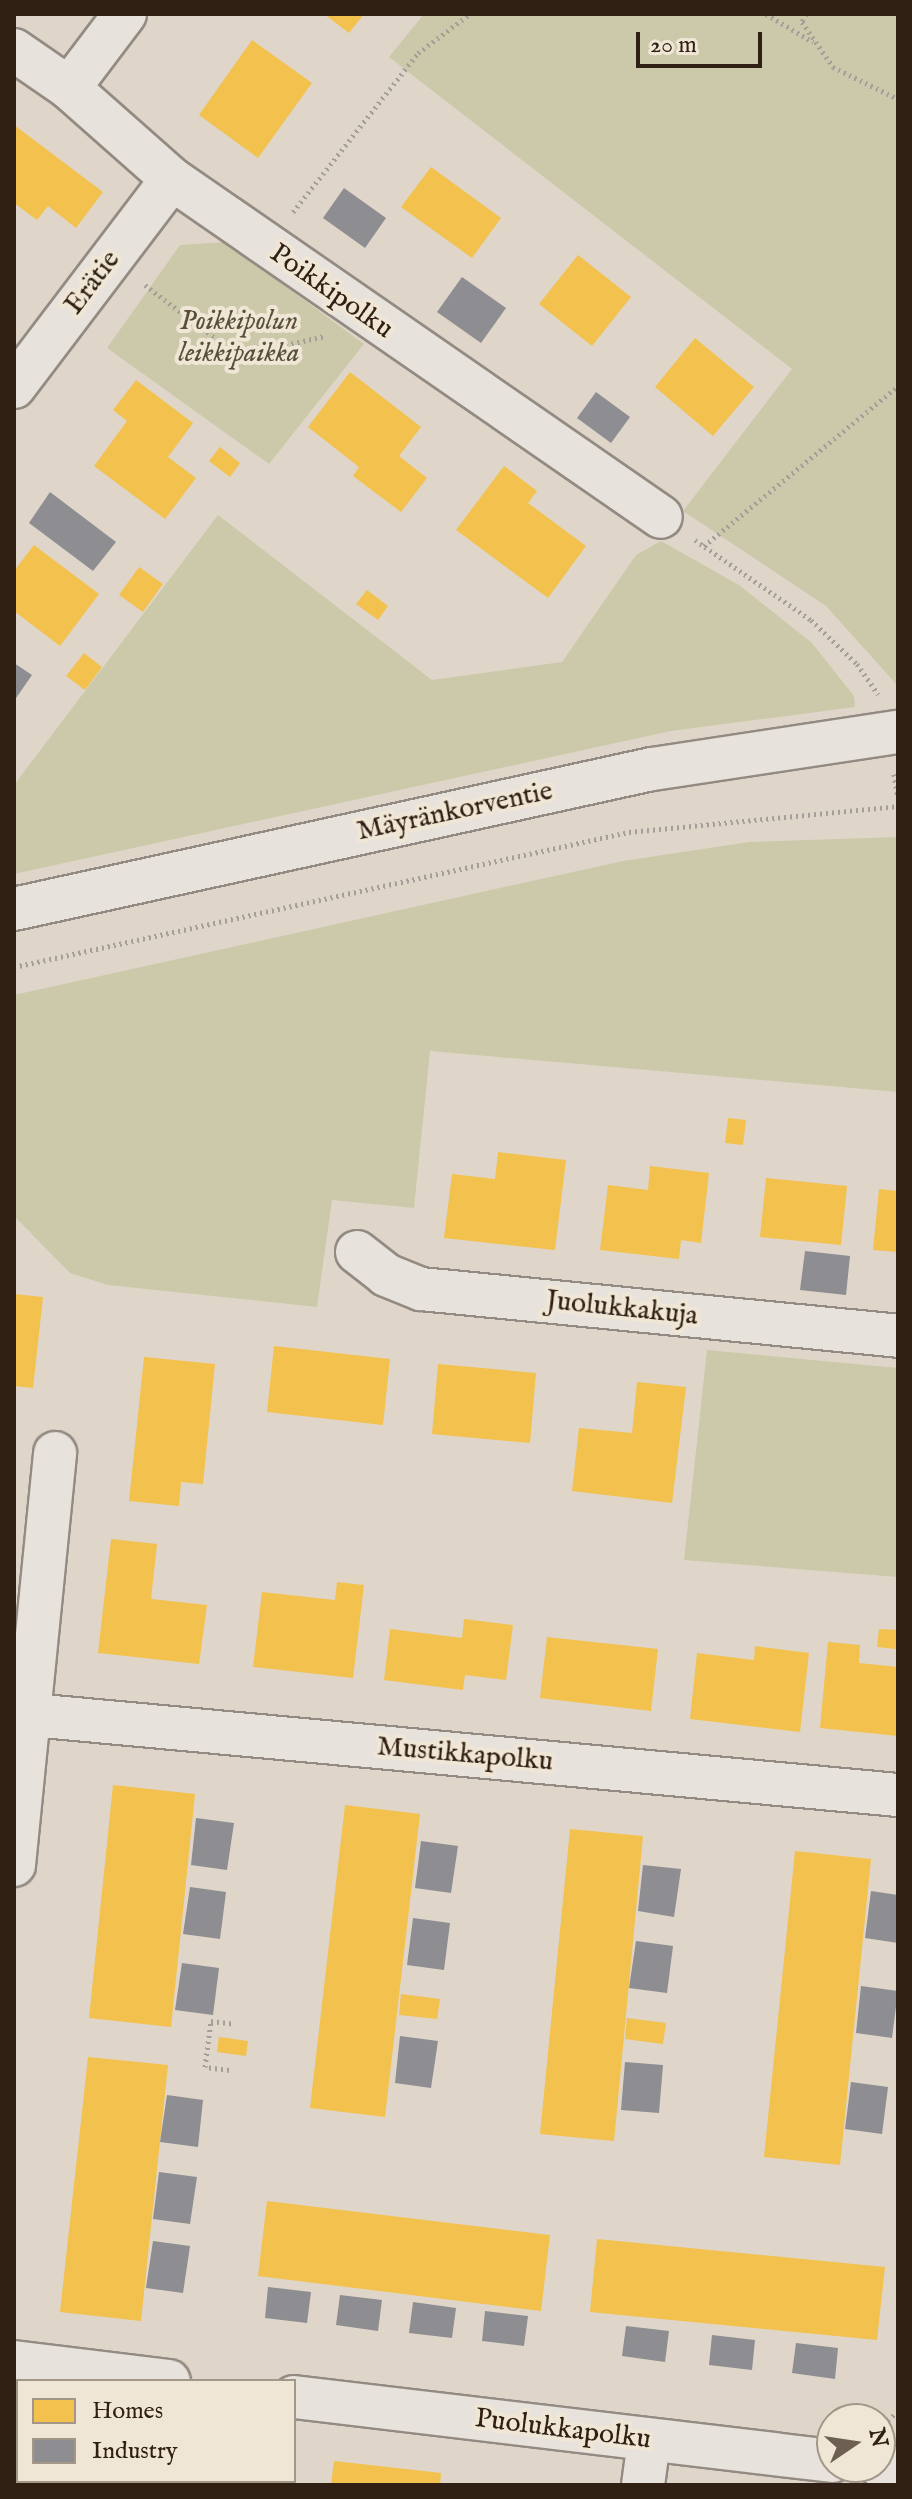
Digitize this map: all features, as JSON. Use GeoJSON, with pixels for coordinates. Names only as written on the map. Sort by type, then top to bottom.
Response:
{"type":"FeatureCollection","features":[{"type":"Feature","properties":{"kind":"street"},"geometry":{"type":"LineString","coordinates":[[69,88],[125,14]]}},
{"type":"Feature","properties":{"kind":"street","name":"Poikkipolku"},"geometry":{"type":"LineString","coordinates":[[14,50],[69,88],[172,179],[357,310],[661,517]]}},
{"type":"Feature","properties":{"kind":"street","name":"Erätie"},"geometry":{"type":"LineString","coordinates":[[14,387],[172,179]]}},
{"type":"Feature","properties":{"kind":"street","name":"Mäyränkorventie"},"geometry":{"type":"LineString","coordinates":[[14,909],[652,769],[891,733]]}},
{"type":"Feature","properties":{"kind":"street","name":"Juolukkakuja"},"geometry":{"type":"LineString","coordinates":[[357,1252],[386,1275],[421,1289],[898,1336]]}},
{"type":"Feature","properties":{"kind":"street"},"geometry":{"type":"LineString","coordinates":[[14,1865],[32,1715],[55,1453]]}},
{"type":"Feature","properties":{"kind":"street","name":"Mustikkapolku"},"geometry":{"type":"LineString","coordinates":[[32,1715],[898,1795]]}},
{"type":"Feature","properties":{"kind":"street"},"geometry":{"type":"LineString","coordinates":[[14,2362],[153,2379]]}},
{"type":"Feature","properties":{"kind":"street","name":"Puolukkapolku"},"geometry":{"type":"LineString","coordinates":[[296,2397],[816,2459]]}},
{"type":"Feature","properties":{"kind":"street"},"geometry":{"type":"LineString","coordinates":[[643,2485],[649,2441]]}},
{"type":"Feature","properties":{"kind":"path"},"geometry":{"type":"LineString","coordinates":[[266,246],[418,53],[470,14]]}},
{"type":"Feature","properties":{"kind":"path"},"geometry":{"type":"LineString","coordinates":[[766,14],[817,45]]}},
{"type":"Feature","properties":{"kind":"path"},"geometry":{"type":"LineString","coordinates":[[806,14],[802,22],[833,67],[898,99]]}},
{"type":"Feature","properties":{"kind":"path"},"geometry":{"type":"LineString","coordinates":[[111,259],[239,356],[322,338],[357,310]]}},
{"type":"Feature","properties":{"kind":"path"},"geometry":{"type":"LineString","coordinates":[[704,546],[898,386]]}},
{"type":"Feature","properties":{"kind":"path"},"geometry":{"type":"LineString","coordinates":[[661,517],[811,620],[857,664],[891,733],[898,798]]}},
{"type":"Feature","properties":{"kind":"path"},"geometry":{"type":"LineString","coordinates":[[14,967],[629,832],[898,806]]}},
{"type":"Feature","properties":{"kind":"path"},"geometry":{"type":"LineString","coordinates":[[229,2070],[205,2067],[211,2021],[234,2024]]}},
{"type":"Feature","properties":{"kind":"green space"},"geometry":{"type":"Polygon","coordinates":[[[424,14],[898,14],[898,686],[826,606],[683,511],[792,369],[389,57],[424,14]]]}},
{"type":"Feature","properties":{"kind":"green space","name":"Poikkipolun leikkipaikka"},"geometry":{"type":"Polygon","coordinates":[[[225,242],[364,344],[269,464],[107,348],[180,245],[225,242]]]}},
{"type":"Feature","properties":{"kind":"green space"},"geometry":{"type":"Polygon","coordinates":[[[218,515],[432,680],[562,662],[636,555],[661,541],[739,585],[812,643],[854,696],[855,707],[671,731],[14,874],[14,785],[218,515]]]}},
{"type":"Feature","properties":{"kind":"green space"},"geometry":{"type":"Polygon","coordinates":[[[898,837],[898,1092],[430,1051],[414,1208],[332,1200],[317,1307],[108,1285],[70,1273],[14,1216],[14,995],[623,861],[749,842],[898,837]]]}},
{"type":"Feature","properties":{"kind":"green space"},"geometry":{"type":"Polygon","coordinates":[[[707,1350],[898,1368],[898,1577],[684,1560],[707,1350]]]}},
{"type":"Feature","properties":{"kind":"building: Homes"},"geometry":{"type":"Polygon","coordinates":[[[324,14],[364,14],[349,33],[324,14]]]}},
{"type":"Feature","properties":{"kind":"building: Homes"},"geometry":{"type":"Polygon","coordinates":[[[252,40],[312,83],[258,158],[199,115],[252,40]]]}},
{"type":"Feature","properties":{"kind":"building: Homes"},"geometry":{"type":"Polygon","coordinates":[[[14,125],[103,192],[76,228],[48,206],[37,220],[14,203],[14,125]]]}},
{"type":"Feature","properties":{"kind":"building: Homes"},"geometry":{"type":"Polygon","coordinates":[[[431,167],[501,218],[472,258],[401,207],[431,167]]]}},
{"type":"Feature","properties":{"kind":"building: Homes"},"geometry":{"type":"Polygon","coordinates":[[[578,255],[631,297],[592,346],[539,304],[578,255]]]}},
{"type":"Feature","properties":{"kind":"building: Homes"},"geometry":{"type":"Polygon","coordinates":[[[695,338],[754,387],[713,436],[655,387],[695,338]]]}},
{"type":"Feature","properties":{"kind":"building: Homes"},"geometry":{"type":"Polygon","coordinates":[[[350,372],[421,427],[399,456],[427,478],[401,512],[353,476],[359,467],[308,427],[350,372]]]}},
{"type":"Feature","properties":{"kind":"building: Homes"},"geometry":{"type":"Polygon","coordinates":[[[136,380],[193,423],[168,457],[196,478],[165,519],[94,466],[127,421],[113,410],[136,380]]]}},
{"type":"Feature","properties":{"kind":"building: Homes"},"geometry":{"type":"Polygon","coordinates":[[[220,447],[240,463],[230,477],[209,461],[220,447]]]}},
{"type":"Feature","properties":{"kind":"building: Homes"},"geometry":{"type":"Polygon","coordinates":[[[504,466],[537,491],[528,503],[586,546],[548,598],[456,530],[504,466]]]}},
{"type":"Feature","properties":{"kind":"building: Homes"},"geometry":{"type":"Polygon","coordinates":[[[34,545],[99,594],[60,646],[14,611],[14,571],[34,545]]]}},
{"type":"Feature","properties":{"kind":"building: Homes"},"geometry":{"type":"Polygon","coordinates":[[[139,567],[163,584],[143,612],[119,595],[139,567]]]}},
{"type":"Feature","properties":{"kind":"building: Homes"},"geometry":{"type":"Polygon","coordinates":[[[367,590],[388,606],[378,620],[356,604],[367,590]]]}},
{"type":"Feature","properties":{"kind":"building: Homes"},"geometry":{"type":"Polygon","coordinates":[[[84,653],[102,667],[85,690],[66,676],[84,653]]]}},
{"type":"Feature","properties":{"kind":"building: Homes"},"geometry":{"type":"Polygon","coordinates":[[[728,1118],[746,1120],[743,1145],[725,1143],[728,1118]]]}},
{"type":"Feature","properties":{"kind":"building: Homes"},"geometry":{"type":"Polygon","coordinates":[[[498,1152],[566,1160],[555,1250],[444,1238],[452,1174],[495,1179],[498,1152]]]}},
{"type":"Feature","properties":{"kind":"building: Homes"},"geometry":{"type":"Polygon","coordinates":[[[650,1166],[709,1173],[701,1243],[681,1240],[679,1259],[600,1250],[608,1185],[648,1190],[650,1166]]]}},
{"type":"Feature","properties":{"kind":"building: Homes"},"geometry":{"type":"Polygon","coordinates":[[[766,1178],[847,1186],[841,1245],[760,1237],[766,1178]]]}},
{"type":"Feature","properties":{"kind":"building: Homes"},"geometry":{"type":"Polygon","coordinates":[[[879,1189],[898,1191],[898,1252],[873,1250],[879,1189]]]}},
{"type":"Feature","properties":{"kind":"building: Homes"},"geometry":{"type":"Polygon","coordinates":[[[14,1294],[43,1297],[33,1388],[14,1386],[14,1294]]]}},
{"type":"Feature","properties":{"kind":"building: Homes"},"geometry":{"type":"Polygon","coordinates":[[[274,1346],[390,1359],[383,1425],[267,1412],[274,1346]]]}},
{"type":"Feature","properties":{"kind":"building: Homes"},"geometry":{"type":"Polygon","coordinates":[[[144,1357],[215,1364],[203,1484],[181,1482],[179,1506],[129,1501],[144,1357]]]}},
{"type":"Feature","properties":{"kind":"building: Homes"},"geometry":{"type":"Polygon","coordinates":[[[438,1364],[536,1373],[530,1443],[432,1434],[438,1364]]]}},
{"type":"Feature","properties":{"kind":"building: Homes"},"geometry":{"type":"Polygon","coordinates":[[[637,1382],[686,1387],[672,1503],[572,1491],[579,1428],[632,1433],[637,1382]]]}},
{"type":"Feature","properties":{"kind":"building: Homes"},"geometry":{"type":"Polygon","coordinates":[[[111,1539],[157,1544],[151,1599],[207,1605],[199,1664],[98,1653],[111,1539]]]}},
{"type":"Feature","properties":{"kind":"building: Homes"},"geometry":{"type":"Polygon","coordinates":[[[337,1582],[364,1585],[353,1678],[253,1667],[262,1592],[335,1600],[337,1582]]]}},
{"type":"Feature","properties":{"kind":"building: Homes"},"geometry":{"type":"Polygon","coordinates":[[[464,1619],[513,1625],[506,1680],[465,1675],[463,1690],[384,1680],[390,1629],[462,1638],[464,1619]]]}},
{"type":"Feature","properties":{"kind":"building: Homes"},"geometry":{"type":"Polygon","coordinates":[[[879,1629],[898,1630],[896,1649],[877,1647],[879,1629]]]}},
{"type":"Feature","properties":{"kind":"building: Homes"},"geometry":{"type":"Polygon","coordinates":[[[547,1637],[658,1649],[651,1711],[540,1698],[547,1637]]]}},
{"type":"Feature","properties":{"kind":"building: Homes"},"geometry":{"type":"Polygon","coordinates":[[[828,1642],[860,1645],[859,1663],[898,1667],[898,1736],[820,1728],[828,1642]]]}},
{"type":"Feature","properties":{"kind":"building: Homes"},"geometry":{"type":"Polygon","coordinates":[[[755,1646],[809,1653],[800,1732],[690,1719],[697,1653],[754,1660],[755,1646]]]}},
{"type":"Feature","properties":{"kind":"building: Homes"},"geometry":{"type":"Polygon","coordinates":[[[113,1785],[195,1794],[171,2027],[89,2018],[113,1785]]]}},
{"type":"Feature","properties":{"kind":"building: Homes"},"geometry":{"type":"Polygon","coordinates":[[[345,1805],[420,1814],[385,2117],[310,2108],[345,1805]]]}},
{"type":"Feature","properties":{"kind":"building: Homes"},"geometry":{"type":"Polygon","coordinates":[[[570,1829],[643,1836],[614,2141],[540,2134],[570,1829]]]}},
{"type":"Feature","properties":{"kind":"building: Homes"},"geometry":{"type":"Polygon","coordinates":[[[795,1851],[871,1859],[840,2165],[764,2157],[795,1851]]]}},
{"type":"Feature","properties":{"kind":"building: Homes"},"geometry":{"type":"Polygon","coordinates":[[[401,1994],[440,1999],[437,2019],[399,2015],[401,1994]]]}},
{"type":"Feature","properties":{"kind":"building: Homes"},"geometry":{"type":"Polygon","coordinates":[[[627,2018],[666,2023],[663,2044],[625,2039],[627,2018]]]}},
{"type":"Feature","properties":{"kind":"building: Homes"},"geometry":{"type":"Polygon","coordinates":[[[219,2037],[248,2041],[246,2056],[217,2052],[219,2037]]]}},
{"type":"Feature","properties":{"kind":"building: Homes"},"geometry":{"type":"Polygon","coordinates":[[[88,2057],[168,2065],[141,2321],[60,2312],[88,2057]]]}},
{"type":"Feature","properties":{"kind":"building: Homes"},"geometry":{"type":"Polygon","coordinates":[[[267,2201],[550,2235],[541,2311],[258,2276],[267,2201]]]}},
{"type":"Feature","properties":{"kind":"building: Homes"},"geometry":{"type":"Polygon","coordinates":[[[597,2239],[885,2267],[877,2340],[590,2312],[597,2239]]]}},
{"type":"Feature","properties":{"kind":"building: Homes"},"geometry":{"type":"Polygon","coordinates":[[[334,2461],[441,2473],[440,2485],[331,2485],[334,2461]]]}},
{"type":"Feature","properties":{"kind":"building: Homes"},"geometry":{"type":"Polygon","coordinates":[[[242,2483],[250,2485],[213,2485],[242,2483]]]}},
{"type":"Feature","properties":{"kind":"building: Industry"},"geometry":{"type":"Polygon","coordinates":[[[344,188],[386,218],[365,248],[323,218],[344,188]]]}},
{"type":"Feature","properties":{"kind":"building: Industry"},"geometry":{"type":"Polygon","coordinates":[[[462,277],[506,308],[481,343],[437,312],[462,277]]]}},
{"type":"Feature","properties":{"kind":"building: Industry"},"geometry":{"type":"Polygon","coordinates":[[[596,392],[630,417],[611,443],[577,418],[596,392]]]}},
{"type":"Feature","properties":{"kind":"building: Industry"},"geometry":{"type":"Polygon","coordinates":[[[50,492],[116,542],[93,571],[29,523],[50,492]]]}},
{"type":"Feature","properties":{"kind":"building: Industry"},"geometry":{"type":"Polygon","coordinates":[[[14,663],[32,675],[14,701],[14,663]]]}},
{"type":"Feature","properties":{"kind":"building: Industry"},"geometry":{"type":"Polygon","coordinates":[[[805,1251],[850,1256],[846,1295],[800,1290],[805,1251]]]}},
{"type":"Feature","properties":{"kind":"building: Industry"},"geometry":{"type":"Polygon","coordinates":[[[196,1818],[234,1823],[227,1870],[191,1865],[196,1818]]]}},
{"type":"Feature","properties":{"kind":"building: Industry"},"geometry":{"type":"Polygon","coordinates":[[[421,1841],[458,1846],[451,1893],[415,1888],[421,1841]]]}},
{"type":"Feature","properties":{"kind":"building: Industry"},"geometry":{"type":"Polygon","coordinates":[[[643,1865],[681,1869],[674,1917],[638,1911],[643,1865]]]}},
{"type":"Feature","properties":{"kind":"building: Industry"},"geometry":{"type":"Polygon","coordinates":[[[190,1887],[226,1892],[220,1939],[183,1934],[190,1887]]]}},
{"type":"Feature","properties":{"kind":"building: Industry"},"geometry":{"type":"Polygon","coordinates":[[[871,1891],[898,1895],[898,1943],[865,1938],[871,1891]]]}},
{"type":"Feature","properties":{"kind":"building: Industry"},"geometry":{"type":"Polygon","coordinates":[[[413,1918],[450,1923],[444,1970],[407,1965],[413,1918]]]}},
{"type":"Feature","properties":{"kind":"building: Industry"},"geometry":{"type":"Polygon","coordinates":[[[636,1941],[673,1946],[667,1993],[629,1988],[636,1941]]]}},
{"type":"Feature","properties":{"kind":"building: Industry"},"geometry":{"type":"Polygon","coordinates":[[[182,1963],[219,1968],[213,2015],[175,2010],[182,1963]]]}},
{"type":"Feature","properties":{"kind":"building: Industry"},"geometry":{"type":"Polygon","coordinates":[[[861,1986],[898,1991],[892,2038],[856,2033],[861,1986]]]}},
{"type":"Feature","properties":{"kind":"building: Industry"},"geometry":{"type":"Polygon","coordinates":[[[400,2036],[438,2041],[431,2088],[395,2083],[400,2036]]]}},
{"type":"Feature","properties":{"kind":"building: Industry"},"geometry":{"type":"Polygon","coordinates":[[[625,2062],[663,2065],[659,2113],[621,2110],[625,2062]]]}},
{"type":"Feature","properties":{"kind":"building: Industry"},"geometry":{"type":"Polygon","coordinates":[[[851,2082],[888,2087],[882,2134],[845,2129],[851,2082]]]}},
{"type":"Feature","properties":{"kind":"building: Industry"},"geometry":{"type":"Polygon","coordinates":[[[167,2095],[203,2100],[198,2147],[160,2142],[167,2095]]]}},
{"type":"Feature","properties":{"kind":"building: Industry"},"geometry":{"type":"Polygon","coordinates":[[[159,2172],[197,2177],[190,2224],[153,2219],[159,2172]]]}},
{"type":"Feature","properties":{"kind":"building: Industry"},"geometry":{"type":"Polygon","coordinates":[[[153,2241],[190,2246],[183,2293],[146,2288],[153,2241]]]}},
{"type":"Feature","properties":{"kind":"building: Industry"},"geometry":{"type":"Polygon","coordinates":[[[268,2287],[311,2292],[307,2323],[265,2318],[268,2287]]]}},
{"type":"Feature","properties":{"kind":"building: Industry"},"geometry":{"type":"Polygon","coordinates":[[[340,2295],[382,2300],[378,2331],[336,2325],[340,2295]]]}},
{"type":"Feature","properties":{"kind":"building: Industry"},"geometry":{"type":"Polygon","coordinates":[[[413,2302],[456,2308],[452,2338],[409,2333],[413,2302]]]}},
{"type":"Feature","properties":{"kind":"building: Industry"},"geometry":{"type":"Polygon","coordinates":[[[485,2311],[528,2316],[524,2346],[482,2341],[485,2311]]]}},
{"type":"Feature","properties":{"kind":"building: Industry"},"geometry":{"type":"Polygon","coordinates":[[[626,2326],[669,2331],[665,2362],[622,2356],[626,2326]]]}},
{"type":"Feature","properties":{"kind":"building: Industry"},"geometry":{"type":"Polygon","coordinates":[[[712,2335],[755,2340],[752,2370],[709,2365],[712,2335]]]}},
{"type":"Feature","properties":{"kind":"building: Industry"},"geometry":{"type":"Polygon","coordinates":[[[796,2343],[838,2348],[835,2379],[792,2373],[796,2343]]]}}]}
